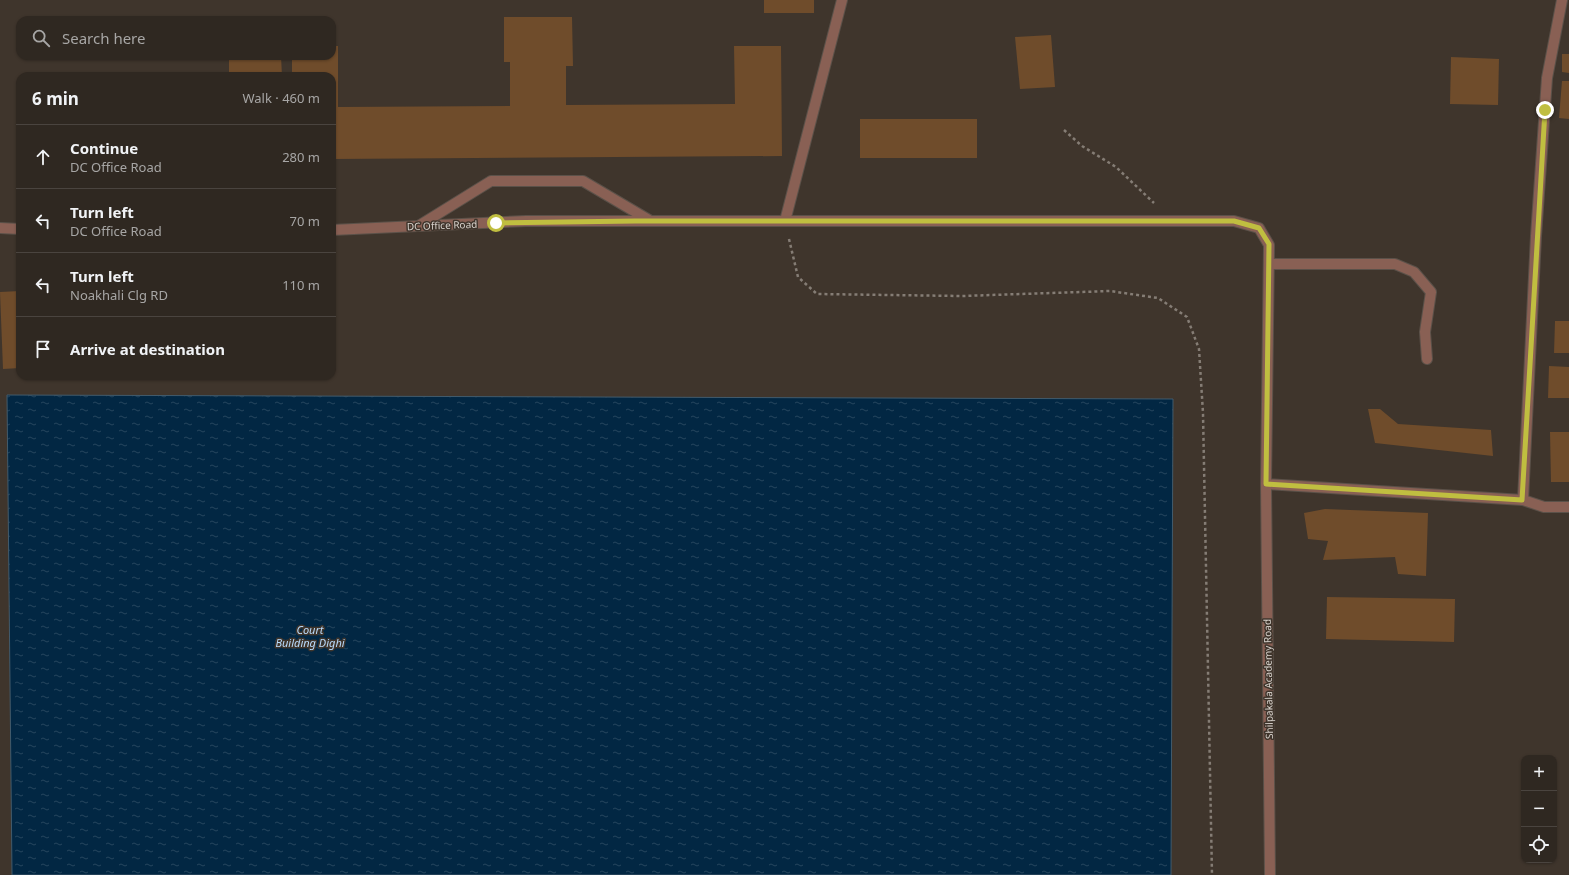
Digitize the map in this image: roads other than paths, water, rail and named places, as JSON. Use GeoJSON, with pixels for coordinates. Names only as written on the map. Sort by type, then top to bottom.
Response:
{"type":"FeatureCollection","features":[{"type":"Feature","properties":{"kind":"street"},"geometry":{"type":"LineString","coordinates":[[785,221],[842,0]]}},
{"type":"Feature","properties":{"kind":"street"},"geometry":{"type":"LineString","coordinates":[[1522,500],[1547,78],[1562,0]]}},
{"type":"Feature","properties":{"kind":"street"},"geometry":{"type":"LineString","coordinates":[[419,226],[491,181],[583,181],[650,221]]}},
{"type":"Feature","properties":{"kind":"street","name":"DC Office Road"},"geometry":{"type":"LineString","coordinates":[[336,230],[526,221],[1234,221],[1259,228],[1269,244],[1266,484]]}},
{"type":"Feature","properties":{"kind":"street"},"geometry":{"type":"LineString","coordinates":[[0,228],[16,229]]}},
{"type":"Feature","properties":{"kind":"street"},"geometry":{"type":"LineString","coordinates":[[1269,264],[1395,264],[1414,272],[1432,292],[1426,332],[1427,359]]}},
{"type":"Feature","properties":{"kind":"street"},"geometry":{"type":"LineString","coordinates":[[1266,484],[1522,500],[1544,507],[1569,507]]}},
{"type":"Feature","properties":{"kind":"street","name":"Shilpakala Academy Road"},"geometry":{"type":"LineString","coordinates":[[1266,484],[1270,875]]}},
{"type":"Feature","properties":{"kind":"water","name":"Court Building Dighi"},"geometry":{"type":"Polygon","coordinates":[[[7,395],[1173,399],[1171,875],[12,875],[7,395]]]}}]}
